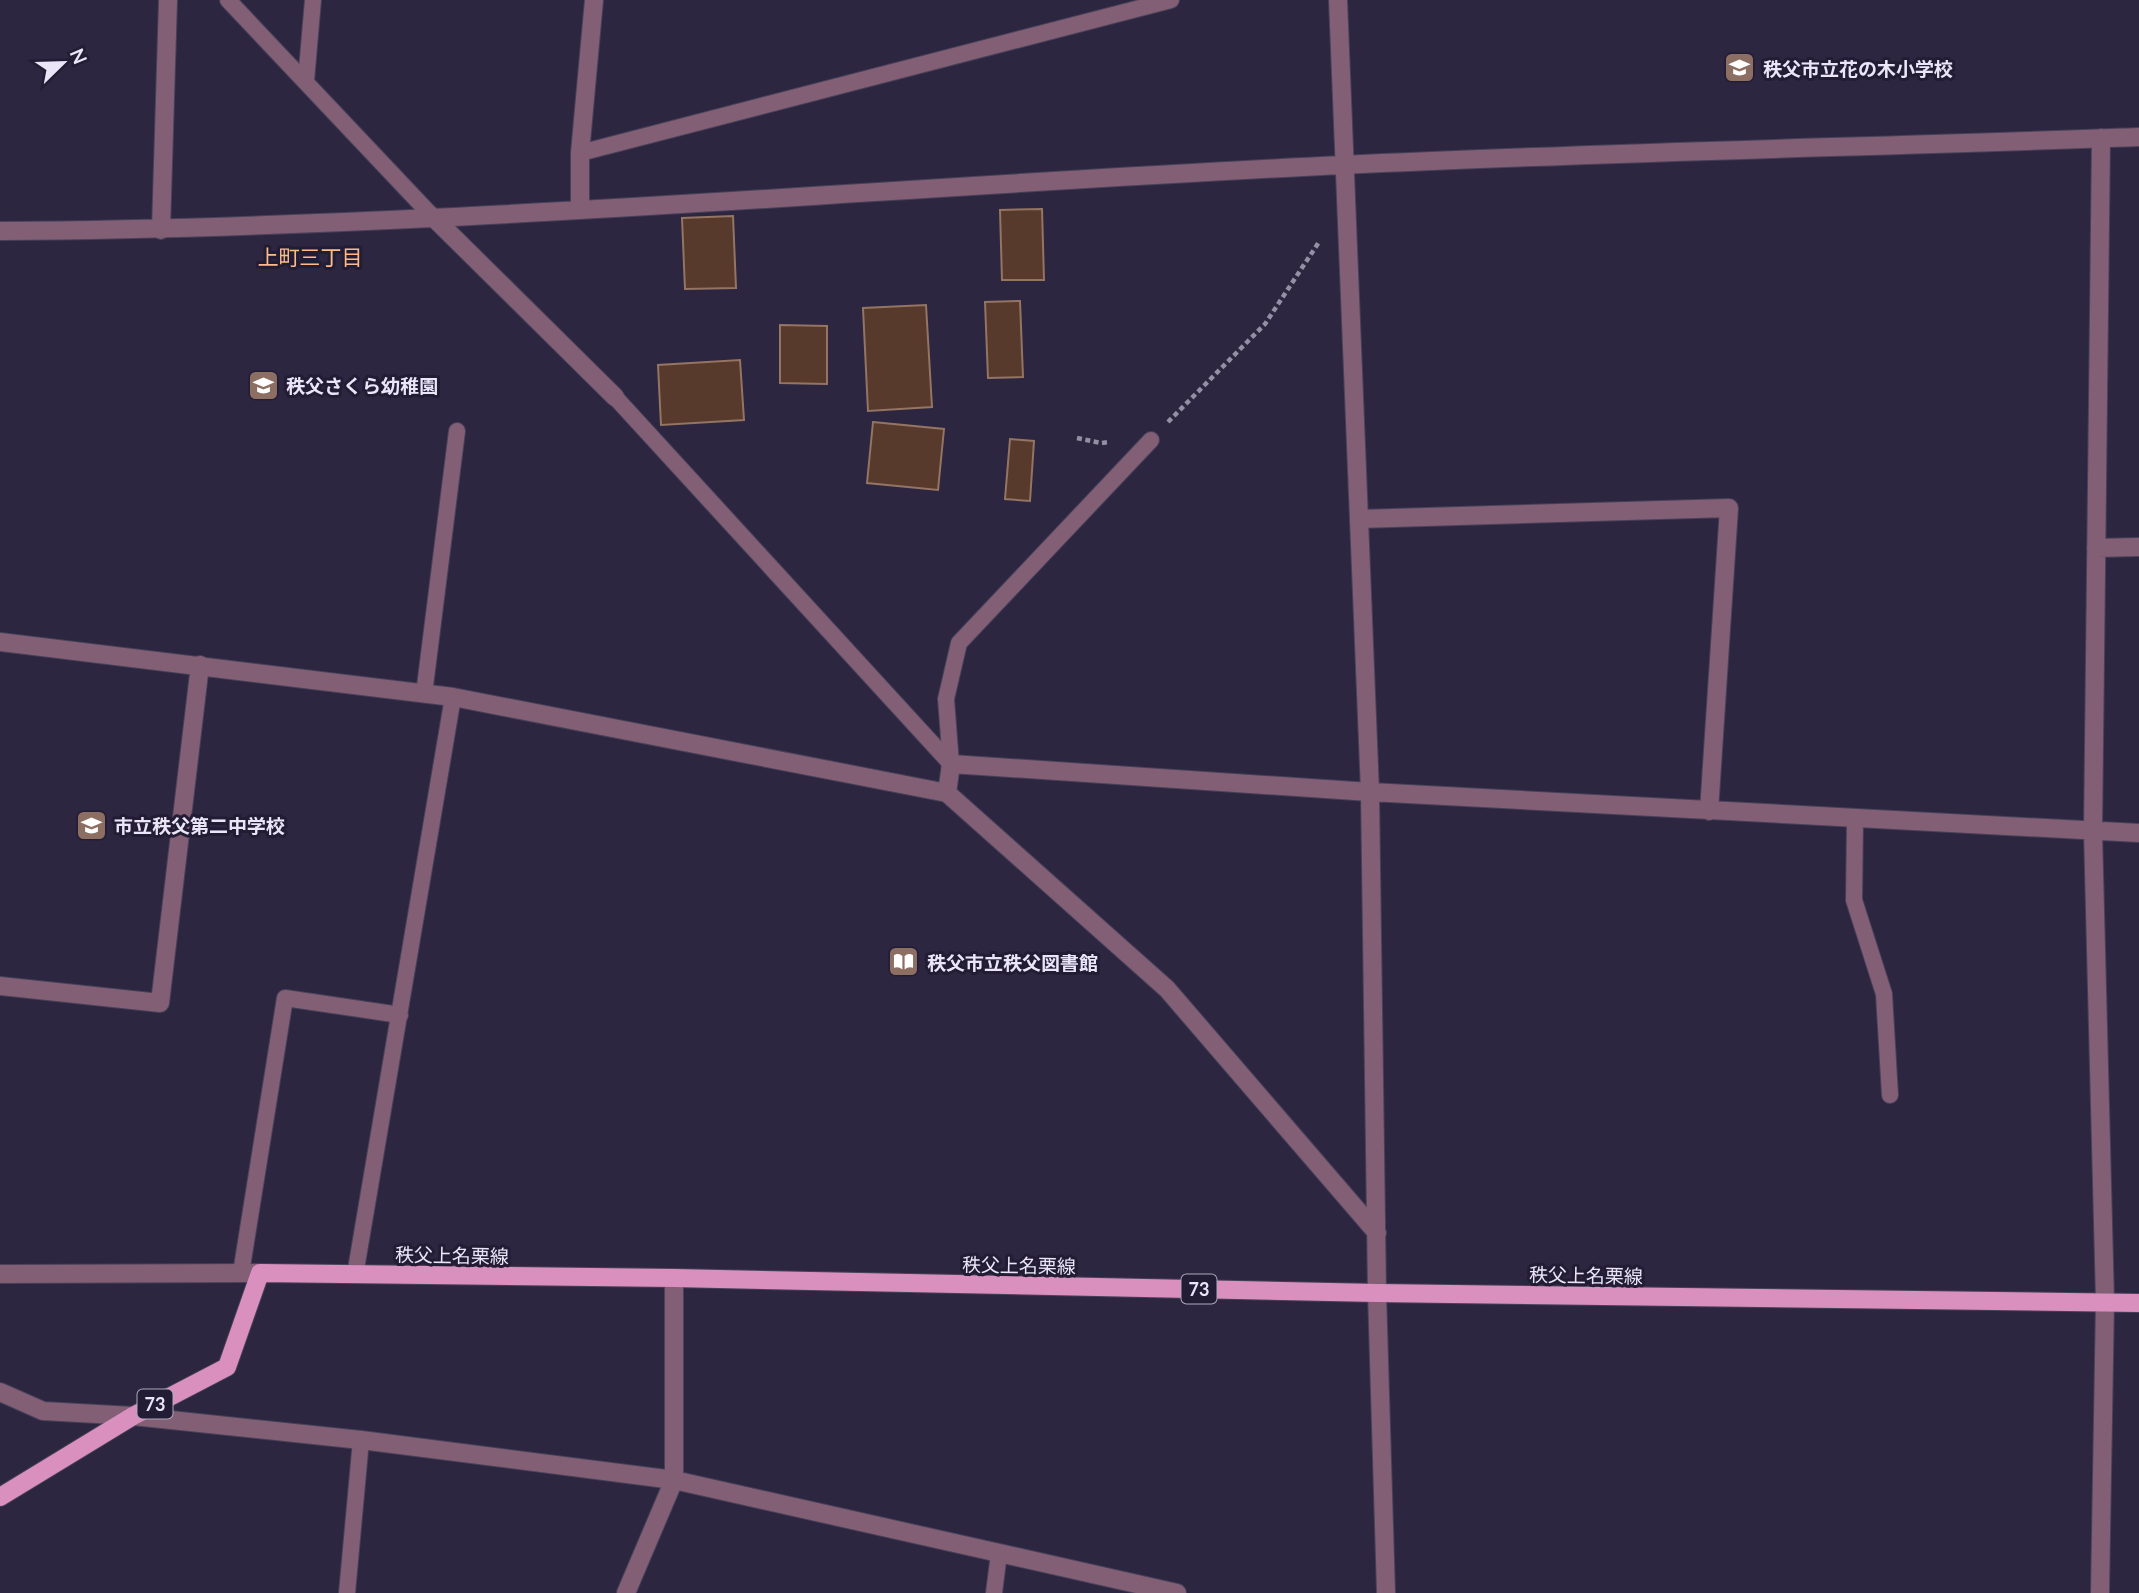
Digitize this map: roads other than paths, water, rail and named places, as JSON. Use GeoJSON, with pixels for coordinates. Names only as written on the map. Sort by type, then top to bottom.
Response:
{"type":"FeatureCollection","features":[{"type":"Feature","properties":{"kind":"main road","name":"秩父上名栗線"},"geometry":{"type":"LineString","coordinates":[[260,1273],[674,1278],[1377,1293],[2139,1303]]}},
{"type":"Feature","properties":{"kind":"main road","name":"73"},"geometry":{"type":"LineString","coordinates":[[0,1497],[132,1416],[227,1367],[260,1273]]}},
{"type":"Feature","properties":{"kind":"street"},"geometry":{"type":"LineString","coordinates":[[161,230],[168,0]]}},
{"type":"Feature","properties":{"kind":"street"},"geometry":{"type":"LineString","coordinates":[[580,209],[580,153],[594,0]]}},
{"type":"Feature","properties":{"kind":"street"},"geometry":{"type":"LineString","coordinates":[[1338,0],[1370,792],[1377,1293],[1386,1593]]}},
{"type":"Feature","properties":{"kind":"street"},"geometry":{"type":"LineString","coordinates":[[0,231],[161,230],[580,209],[1345,164],[2139,136]]}},
{"type":"Feature","properties":{"kind":"street"},"geometry":{"type":"LineString","coordinates":[[2100,1593],[2105,1301],[2093,832],[2101,138]]}},
{"type":"Feature","properties":{"kind":"street"},"geometry":{"type":"LineString","coordinates":[[432,216],[615,397]]}},
{"type":"Feature","properties":{"kind":"street"},"geometry":{"type":"LineString","coordinates":[[1359,519],[1729,508],[1709,811]]}},
{"type":"Feature","properties":{"kind":"street"},"geometry":{"type":"LineString","coordinates":[[2096,548],[2139,547]]}},
{"type":"Feature","properties":{"kind":"street"},"geometry":{"type":"LineString","coordinates":[[0,642],[453,697],[947,793],[1167,989],[1377,1233]]}},
{"type":"Feature","properties":{"kind":"street"},"geometry":{"type":"LineString","coordinates":[[0,986],[160,1003],[200,665]]}},
{"type":"Feature","properties":{"kind":"street"},"geometry":{"type":"LineString","coordinates":[[947,793],[951,764],[1370,792],[2139,833]]}},
{"type":"Feature","properties":{"kind":"street"},"geometry":{"type":"LineString","coordinates":[[0,1274],[260,1273]]}},
{"type":"Feature","properties":{"kind":"street"},"geometry":{"type":"LineString","coordinates":[[626,1593],[674,1480],[674,1278]]}},
{"type":"Feature","properties":{"kind":"street"},"geometry":{"type":"LineString","coordinates":[[0,1392],[43,1411],[132,1416],[361,1440],[674,1480],[1177,1593]]}},
{"type":"Feature","properties":{"kind":"lane"},"geometry":{"type":"LineString","coordinates":[[228,0],[432,216]]}},
{"type":"Feature","properties":{"kind":"lane"},"geometry":{"type":"LineString","coordinates":[[306,81],[313,0]]}},
{"type":"Feature","properties":{"kind":"lane"},"geometry":{"type":"LineString","coordinates":[[580,153],[1171,0]]}},
{"type":"Feature","properties":{"kind":"lane"},"geometry":{"type":"LineString","coordinates":[[615,397],[951,764]]}},
{"type":"Feature","properties":{"kind":"lane"},"geometry":{"type":"LineString","coordinates":[[424,694],[457,431]]}},
{"type":"Feature","properties":{"kind":"lane"},"geometry":{"type":"LineString","coordinates":[[951,764],[946,699],[959,643],[1151,440]]}},
{"type":"Feature","properties":{"kind":"lane"},"geometry":{"type":"LineString","coordinates":[[355,1275],[453,697]]}},
{"type":"Feature","properties":{"kind":"lane"},"geometry":{"type":"LineString","coordinates":[[1855,819],[1854,900],[1884,995],[1890,1095]]}},
{"type":"Feature","properties":{"kind":"lane"},"geometry":{"type":"LineString","coordinates":[[241,1273],[285,998],[400,1014]]}},
{"type":"Feature","properties":{"kind":"lane"},"geometry":{"type":"LineString","coordinates":[[347,1593],[361,1440]]}},
{"type":"Feature","properties":{"kind":"lane"},"geometry":{"type":"LineString","coordinates":[[994,1593],[999,1553]]}},
{"type":"Feature","properties":{"kind":"place","name":"秩父市立花の木小学校"},"geometry":{"type":"Point","coordinates":[1740,68]}},
{"type":"Feature","properties":{"kind":"place","name":"秩父さくら幼稚園"},"geometry":{"type":"Point","coordinates":[263,385]}},
{"type":"Feature","properties":{"kind":"place","name":"市立秩父第二中学校"},"geometry":{"type":"Point","coordinates":[91,825]}},
{"type":"Feature","properties":{"kind":"place","name":"秩父市立秩父図書館"},"geometry":{"type":"Point","coordinates":[904,962]}},
{"type":"Feature","properties":{"kind":"district","name":"上町三丁目"},"geometry":{"type":"Point","coordinates":[310,256]}}]}
